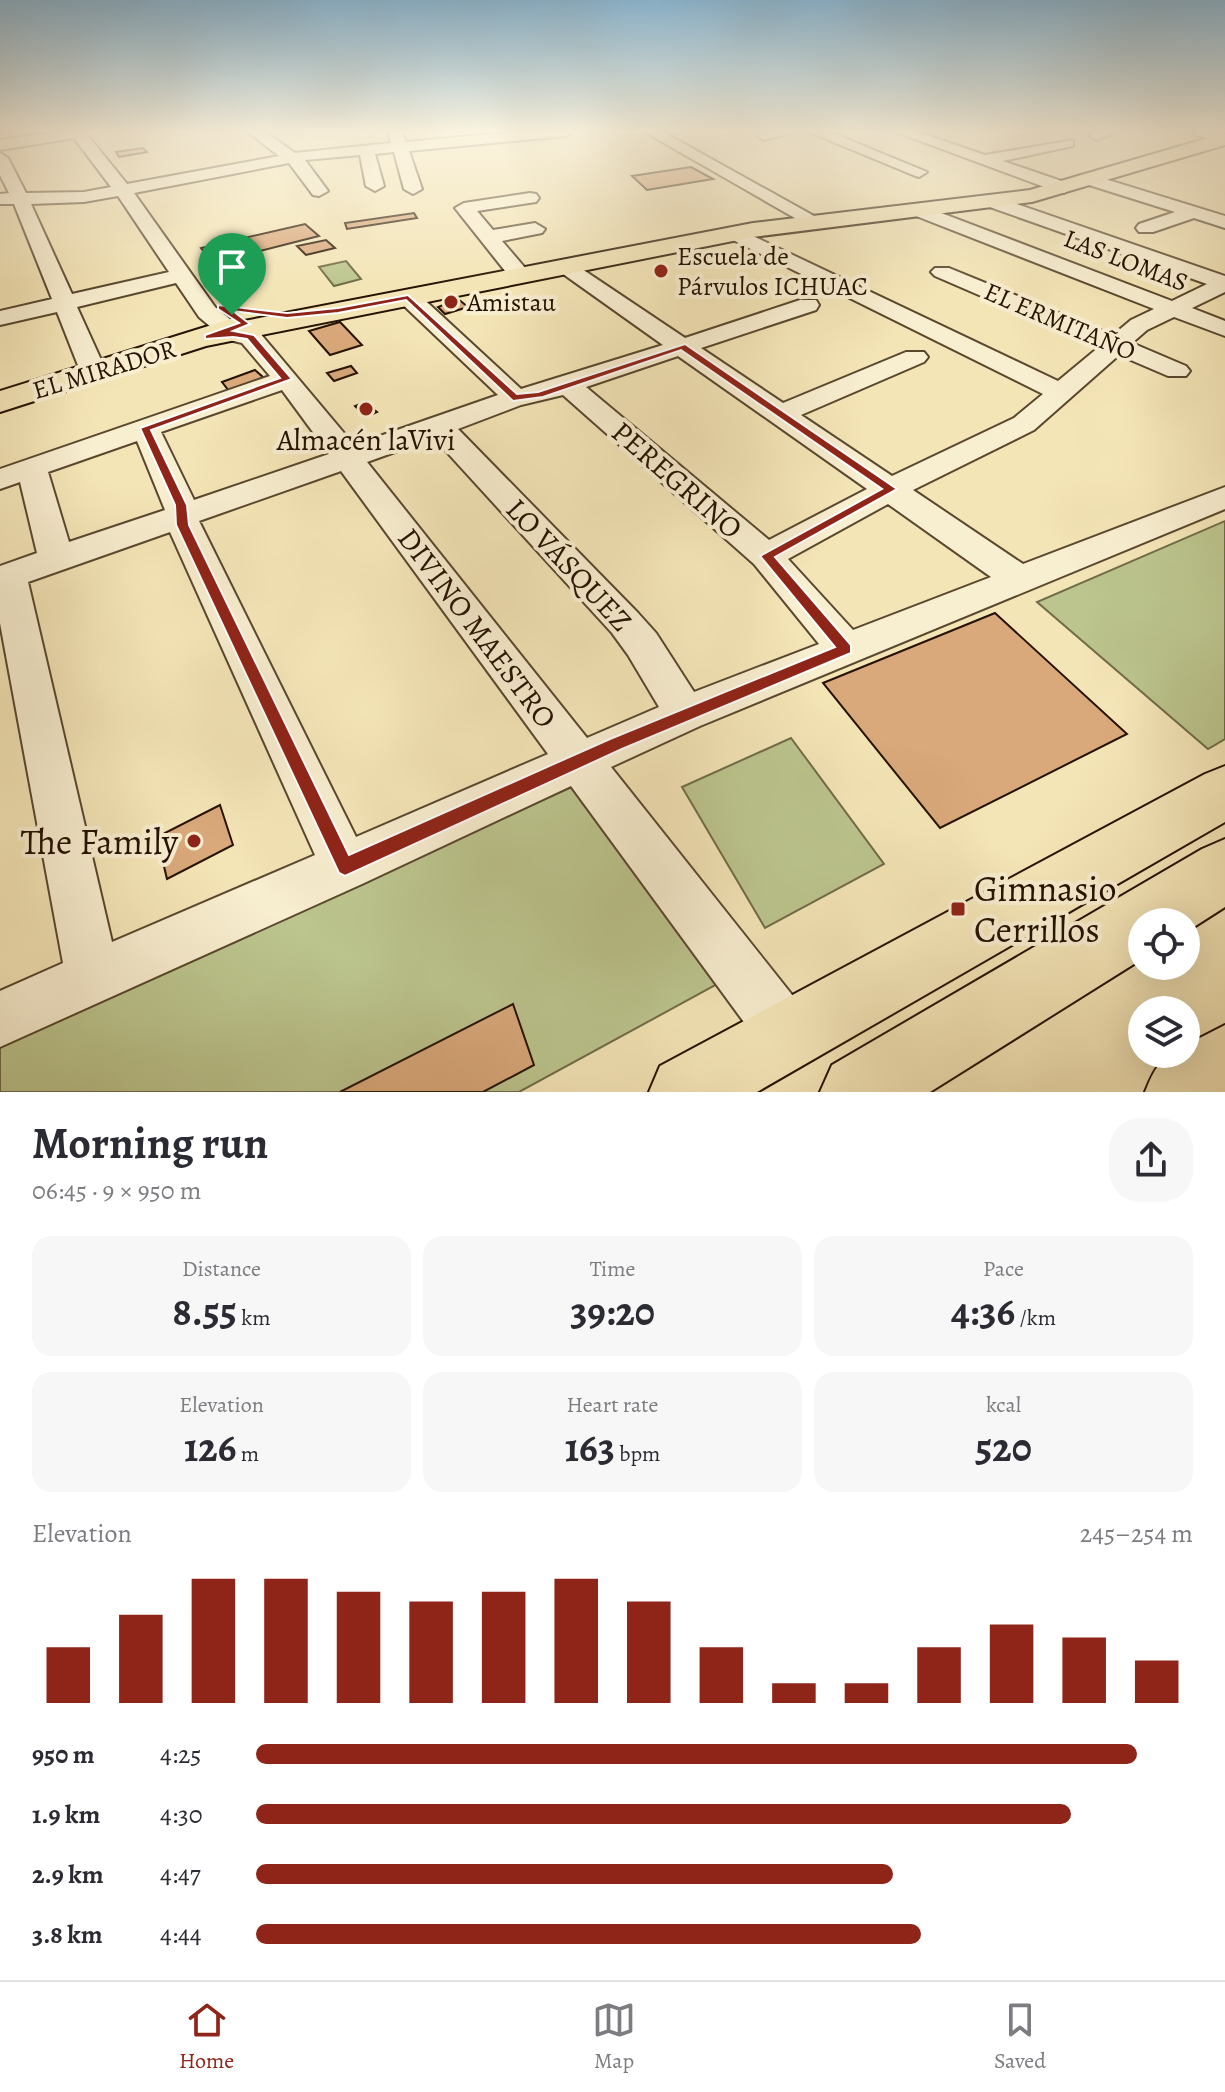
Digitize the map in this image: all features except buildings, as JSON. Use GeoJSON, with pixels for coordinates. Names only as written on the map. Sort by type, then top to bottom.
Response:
{"type":"FeatureCollection","features":[{"type":"Feature","properties":{"kind":"highway"},"geometry":{"type":"LineString","coordinates":[[859,1092],[1225,871]]}},
{"type":"Feature","properties":{"kind":"highway"},"geometry":{"type":"LineString","coordinates":[[1184,1092],[1225,1063]]}},
{"type":"Feature","properties":{"kind":"main road","name":"EL MIRADOR"},"geometry":{"type":"LineString","coordinates":[[230,324],[338,311],[814,221],[993,202],[1082,183]]}},
{"type":"Feature","properties":{"kind":"main road","name":"EL MIRADOR"},"geometry":{"type":"LineString","coordinates":[[0,402],[94,373],[230,324],[338,311]]}},
{"type":"Feature","properties":{"kind":"main road"},"geometry":{"type":"LineString","coordinates":[[686,1092],[1225,792]]}},
{"type":"Feature","properties":{"kind":"street","name":"DIVINO MAESTRO"},"geometry":{"type":"LineString","coordinates":[[117,183],[183,275],[287,379],[788,1035]]}},
{"type":"Feature","properties":{"kind":"street"},"geometry":{"type":"LineString","coordinates":[[94,373],[64,303],[10,199],[73,198],[160,183]]}},
{"type":"Feature","properties":{"kind":"street"},"geometry":{"type":"LineString","coordinates":[[313,183],[319,191]]}},
{"type":"Feature","properties":{"kind":"street"},"geometry":{"type":"LineString","coordinates":[[411,183],[413,189]]}},
{"type":"Feature","properties":{"kind":"street"},"geometry":{"type":"LineString","coordinates":[[745,183],[814,221]]}},
{"type":"Feature","properties":{"kind":"street"},"geometry":{"type":"LineString","coordinates":[[1049,183],[1064,188]]}},
{"type":"Feature","properties":{"kind":"street"},"geometry":{"type":"LineString","coordinates":[[1101,183],[1225,222]]}},
{"type":"Feature","properties":{"kind":"street"},"geometry":{"type":"LineString","coordinates":[[521,276],[464,208],[530,198]]}},
{"type":"Feature","properties":{"kind":"street"},"geometry":{"type":"LineString","coordinates":[[993,202],[1225,284]]}},
{"type":"Feature","properties":{"kind":"street","name":"LAS LOMAS"},"geometry":{"type":"LineString","coordinates":[[917,210],[1225,329]]}},
{"type":"Feature","properties":{"kind":"street"},"geometry":{"type":"LineString","coordinates":[[1146,228],[1194,212]]}},
{"type":"Feature","properties":{"kind":"street"},"geometry":{"type":"LineString","coordinates":[[489,237],[535,229]]}},
{"type":"Feature","properties":{"kind":"street"},"geometry":{"type":"LineString","coordinates":[[736,234],[1062,393]]}},
{"type":"Feature","properties":{"kind":"street"},"geometry":{"type":"LineString","coordinates":[[566,267],[1021,580]]}},
{"type":"Feature","properties":{"kind":"street","name":"EL ERMITAÑO"},"geometry":{"type":"LineString","coordinates":[[942,272],[1115,345],[1181,369]]}},
{"type":"Feature","properties":{"kind":"street"},"geometry":{"type":"LineString","coordinates":[[0,318],[183,275]]}},
{"type":"Feature","properties":{"kind":"street"},"geometry":{"type":"LineString","coordinates":[[766,556],[891,489],[1024,424],[1139,325],[1225,284]]}},
{"type":"Feature","properties":{"kind":"street"},"geometry":{"type":"LineString","coordinates":[[408,297],[513,398]]}},
{"type":"Feature","properties":{"kind":"street"},"geometry":{"type":"LineString","coordinates":[[93,978],[4,577],[513,398],[533,396],[568,385],[808,305]]}},
{"type":"Feature","properties":{"kind":"street"},"geometry":{"type":"LineString","coordinates":[[781,414],[915,357]]}},
{"type":"Feature","properties":{"kind":"street"},"geometry":{"type":"LineString","coordinates":[[0,479],[287,379]]}},
{"type":"Feature","properties":{"kind":"street","name":"PEREGRINO"},"geometry":{"type":"LineString","coordinates":[[568,385],[766,556],[846,649]]}},
{"type":"Feature","properties":{"kind":"street","name":"LO VÁSQUEZ"},"geometry":{"type":"LineString","coordinates":[[439,426],[625,623],[642,644],[685,714]]}},
{"type":"Feature","properties":{"kind":"street"},"geometry":{"type":"LineString","coordinates":[[145,428],[181,505],[183,525],[345,867]]}},
{"type":"Feature","properties":{"kind":"street"},"geometry":{"type":"LineString","coordinates":[[32,468],[56,559]]}},
{"type":"Feature","properties":{"kind":"street"},"geometry":{"type":"LineString","coordinates":[[0,1019],[685,714],[1225,497]]}},
{"type":"Feature","properties":{"kind":"green space"},"geometry":{"type":"Polygon","coordinates":[[[346,261],[361,279],[334,286],[319,267],[346,261]]]}},
{"type":"Feature","properties":{"kind":"green space"},"geometry":{"type":"Polygon","coordinates":[[[1225,521],[1225,739],[1208,749],[1037,602],[1225,521]]]}},
{"type":"Feature","properties":{"kind":"green space"},"geometry":{"type":"Polygon","coordinates":[[[791,738],[884,864],[765,928],[682,787],[791,738]]]}},
{"type":"Feature","properties":{"kind":"green space"},"geometry":{"type":"Polygon","coordinates":[[[574,786],[721,982],[519,1092],[0,1092],[0,1043],[574,786]]]}},
{"type":"Feature","properties":{"kind":"place","name":"Escuela de Párvulos ICHUAC"},"geometry":{"type":"Point","coordinates":[661,271]}},
{"type":"Feature","properties":{"kind":"place","name":"Amistau"},"geometry":{"type":"Point","coordinates":[451,302]}},
{"type":"Feature","properties":{"kind":"place","name":"Almacén laVivi"},"geometry":{"type":"Point","coordinates":[366,409]}},
{"type":"Feature","properties":{"kind":"place","name":"The Family"},"geometry":{"type":"Point","coordinates":[194,841]}},
{"type":"Feature","properties":{"kind":"place","name":"Gimnasio Cerrillos"},"geometry":{"type":"Point","coordinates":[958,909]}},
{"type":"Feature","properties":{"kind":"route"},"geometry":{"type":"LineString","coordinates":[[408,297],[513,398],[539,394],[682,346],[891,489],[766,556],[846,649],[616,744],[345,867],[183,525],[181,505],[145,428],[287,379],[250,337],[233,334],[208,337],[245,324],[232,315],[221,307],[258,314],[287,315],[338,311],[408,297]]}}]}
